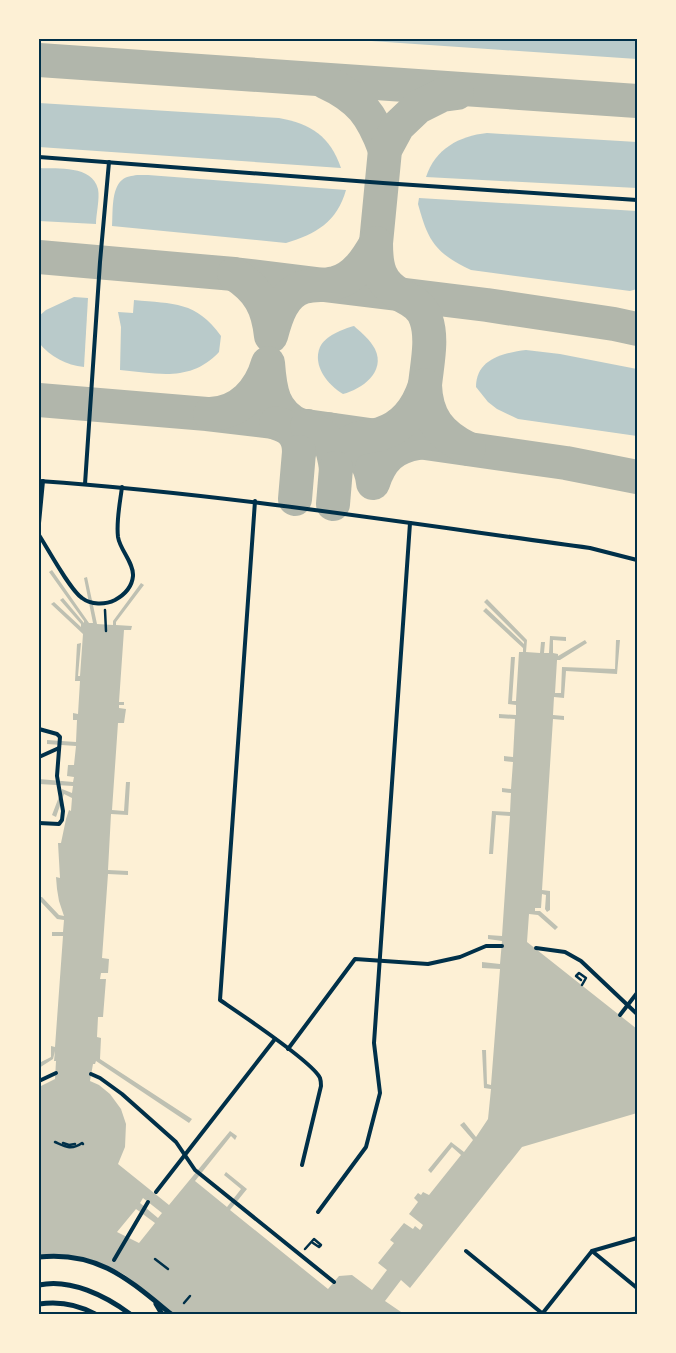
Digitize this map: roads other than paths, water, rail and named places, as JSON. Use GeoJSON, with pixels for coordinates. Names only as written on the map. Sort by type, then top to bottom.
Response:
{"type":"FeatureCollection","features":[{"type":"Feature","properties":{"kind":"street"},"geometry":{"type":"LineString","coordinates":[[39,1257],[75,1257],[101,1265],[121,1275],[171,1314]]}},
{"type":"Feature","properties":{"kind":"street"},"geometry":{"type":"LineString","coordinates":[[39,1286],[64,1284],[89,1290],[118,1305],[130,1314]]}},
{"type":"Feature","properties":{"kind":"street"},"geometry":{"type":"LineString","coordinates":[[154,1300],[162,1314]]}},
{"type":"Feature","properties":{"kind":"street"},"geometry":{"type":"LineString","coordinates":[[39,1304],[62,1303],[86,1309],[95,1314]]}},
{"type":"Feature","properties":{"kind":"lane"},"geometry":{"type":"LineString","coordinates":[[39,157],[637,200]]}},
{"type":"Feature","properties":{"kind":"lane"},"geometry":{"type":"LineString","coordinates":[[85,484],[100,262],[109,162]]}},
{"type":"Feature","properties":{"kind":"lane"},"geometry":{"type":"LineString","coordinates":[[39,523],[41,481],[122,487],[255,501],[590,548],[637,560]]}},
{"type":"Feature","properties":{"kind":"lane"},"geometry":{"type":"LineString","coordinates":[[39,535],[77,594],[87,601],[96,604],[112,602],[122,596],[129,587],[133,577],[132,568],[119,539],[122,487]]}},
{"type":"Feature","properties":{"kind":"lane"},"geometry":{"type":"LineString","coordinates":[[255,501],[220,1000],[288,1049],[319,1077],[321,1086],[302,1165]]}},
{"type":"Feature","properties":{"kind":"lane"},"geometry":{"type":"LineString","coordinates":[[318,1212],[366,1147],[380,1092],[374,1043],[410,523]]}},
{"type":"Feature","properties":{"kind":"lane"},"geometry":{"type":"LineString","coordinates":[[39,728],[57,734],[60,737],[57,776],[63,812],[62,820],[59,824],[39,823]]}},
{"type":"Feature","properties":{"kind":"lane"},"geometry":{"type":"LineString","coordinates":[[39,757],[59,748]]}},
{"type":"Feature","properties":{"kind":"lane"},"geometry":{"type":"LineString","coordinates":[[288,1049],[355,959],[428,964],[460,957],[486,946],[502,946]]}},
{"type":"Feature","properties":{"kind":"lane"},"geometry":{"type":"LineString","coordinates":[[536,948],[564,952],[582,961],[637,1014]]}},
{"type":"Feature","properties":{"kind":"lane"},"geometry":{"type":"LineString","coordinates":[[620,1015],[637,993]]}},
{"type":"Feature","properties":{"kind":"lane"},"geometry":{"type":"LineString","coordinates":[[156,1192],[275,1039]]}},
{"type":"Feature","properties":{"kind":"lane"},"geometry":{"type":"LineString","coordinates":[[39,1081],[56,1073]]}},
{"type":"Feature","properties":{"kind":"lane"},"geometry":{"type":"LineString","coordinates":[[91,1074],[100,1078],[122,1094],[176,1142],[197,1172],[334,1282]]}},
{"type":"Feature","properties":{"kind":"lane"},"geometry":{"type":"LineString","coordinates":[[114,1260],[148,1202]]}},
{"type":"Feature","properties":{"kind":"lane"},"geometry":{"type":"LineString","coordinates":[[466,1251],[542,1314],[592,1251],[637,1238]]}},
{"type":"Feature","properties":{"kind":"lane"},"geometry":{"type":"LineString","coordinates":[[592,1251],[637,1288]]}}]}
